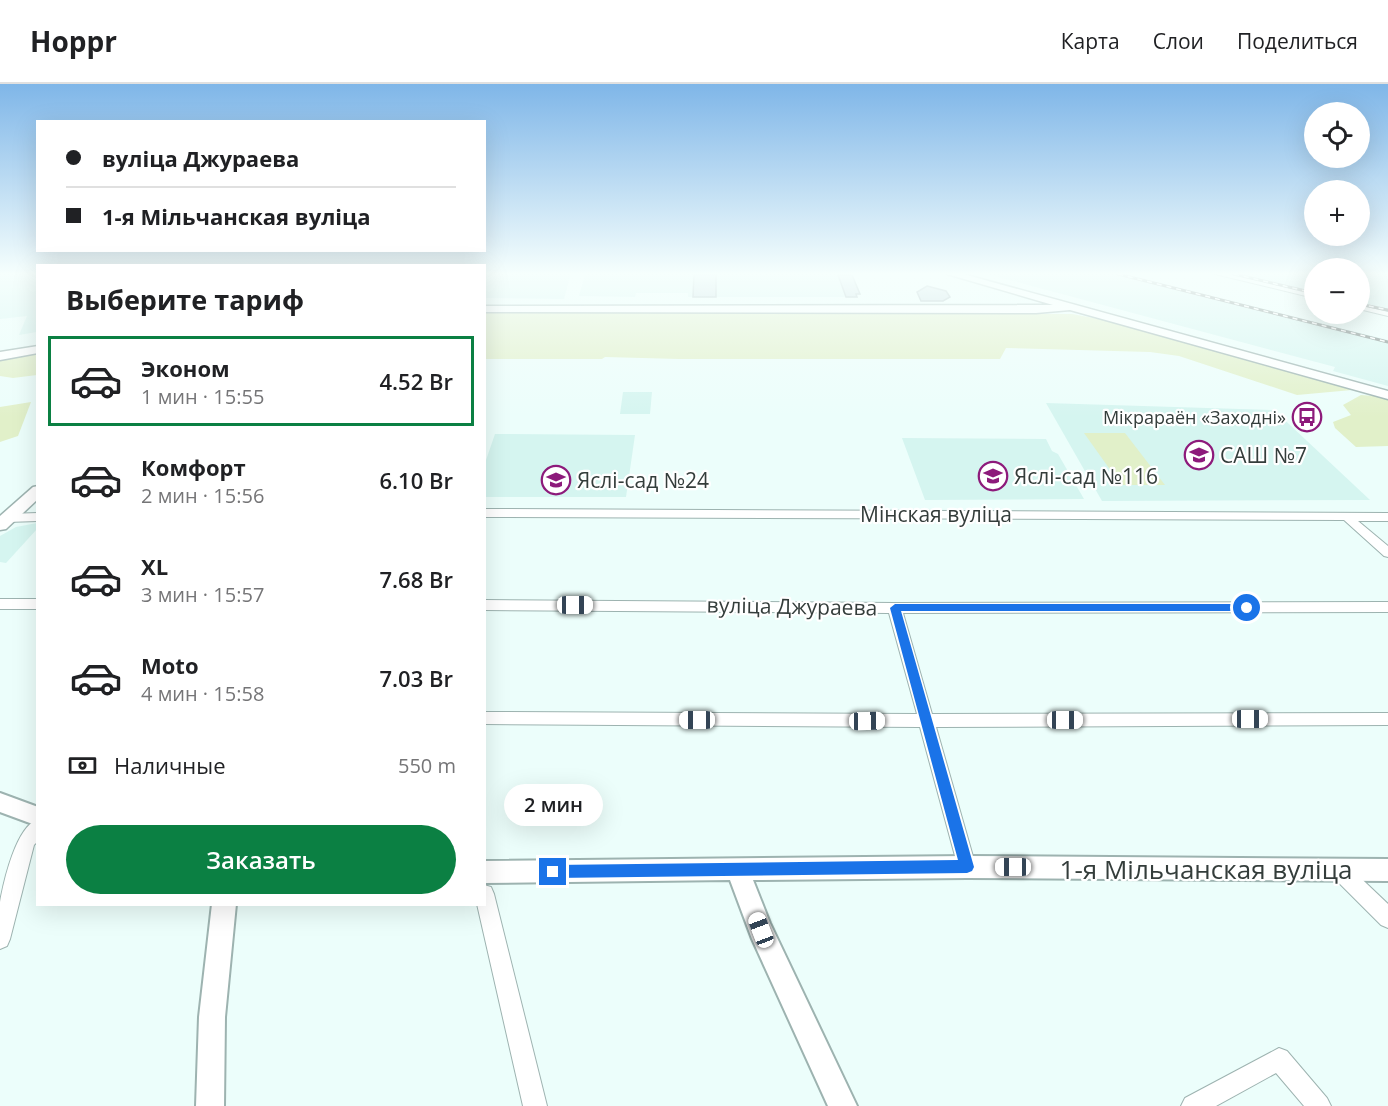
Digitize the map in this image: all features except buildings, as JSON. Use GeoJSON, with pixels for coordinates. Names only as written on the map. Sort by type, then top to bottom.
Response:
{"type":"FeatureCollection","features":[{"type":"Feature","properties":{"kind":"main road"},"geometry":{"type":"LineString","coordinates":[[1123,322],[1388,395]]}},
{"type":"Feature","properties":{"kind":"main road"},"geometry":{"type":"LineString","coordinates":[[0,356],[36,349]]}},
{"type":"Feature","properties":{"kind":"main road"},"geometry":{"type":"LineString","coordinates":[[4,521],[36,492]]}},
{"type":"Feature","properties":{"kind":"street","name":"Мінская вуліца"},"geometry":{"type":"LineString","coordinates":[[486,513],[1388,517]]}},
{"type":"Feature","properties":{"kind":"street"},"geometry":{"type":"LineString","coordinates":[[4,521],[36,517]]}},
{"type":"Feature","properties":{"kind":"street"},"geometry":{"type":"LineString","coordinates":[[1347,517],[1388,553]]}},
{"type":"Feature","properties":{"kind":"street"},"geometry":{"type":"LineString","coordinates":[[0,604],[36,604]]}},
{"type":"Feature","properties":{"kind":"street","name":"вуліца Джураева"},"geometry":{"type":"LineString","coordinates":[[486,605],[895,608],[1388,607]]}},
{"type":"Feature","properties":{"kind":"street"},"geometry":{"type":"LineString","coordinates":[[895,608],[967,867]]}},
{"type":"Feature","properties":{"kind":"street"},"geometry":{"type":"LineString","coordinates":[[486,718],[1388,719]]}},
{"type":"Feature","properties":{"kind":"street"},"geometry":{"type":"LineString","coordinates":[[0,802],[36,816]]}},
{"type":"Feature","properties":{"kind":"street"},"geometry":{"type":"LineString","coordinates":[[0,939],[26,841],[36,829]]}},
{"type":"Feature","properties":{"kind":"street","name":"1-я Мільчанская вуліца"},"geometry":{"type":"LineString","coordinates":[[486,873],[967,867],[1388,870]]}},
{"type":"Feature","properties":{"kind":"street"},"geometry":{"type":"LineString","coordinates":[[737,869],[761,930],[843,1106]]}},
{"type":"Feature","properties":{"kind":"street"},"geometry":{"type":"LineString","coordinates":[[1339,870],[1388,918]]}},
{"type":"Feature","properties":{"kind":"street"},"geometry":{"type":"LineString","coordinates":[[486,902],[535,1106]]}},
{"type":"Feature","properties":{"kind":"street"},"geometry":{"type":"LineString","coordinates":[[210,1106],[212,1017],[224,906]]}},
{"type":"Feature","properties":{"kind":"street"},"geometry":{"type":"LineString","coordinates":[[1193,1106],[1279,1059],[1319,1106]]}},
{"type":"Feature","properties":{"kind":"shaded area"},"geometry":{"type":"Polygon","coordinates":[[[25,322],[36,322],[36,332],[19,335],[25,322]]]}},
{"type":"Feature","properties":{"kind":"shaded area"},"geometry":{"type":"Polygon","coordinates":[[[1165,322],[1304,322],[1304,324],[1324,324],[1388,340],[1388,386],[1333,371],[1335,367],[1165,322]]]}},
{"type":"Feature","properties":{"kind":"shaded area"},"geometry":{"type":"Polygon","coordinates":[[[623,392],[652,392],[650,414],[620,414],[623,392]]]}},
{"type":"Feature","properties":{"kind":"shaded area","name":"САШ №7"},"geometry":{"type":"Polygon","coordinates":[[[1046,403],[1274,410],[1370,500],[1102,501],[1046,403]]]}},
{"type":"Feature","properties":{"kind":"shaded area","name":"Яслі-сад №24"},"geometry":{"type":"Polygon","coordinates":[[[495,434],[635,435],[626,497],[486,497],[486,460],[495,434]]]}},
{"type":"Feature","properties":{"kind":"shaded area","name":"Яслі-сад №116"},"geometry":{"type":"Polygon","coordinates":[[[902,438],[1046,439],[1052,451],[1058,454],[1084,499],[925,500],[902,438]]]}},
{"type":"Feature","properties":{"kind":"shaded area"},"geometry":{"type":"Polygon","coordinates":[[[36,523],[36,530],[6,563],[0,562],[0,536],[16,527],[36,523]]]}},
{"type":"Feature","properties":{"kind":"green space"},"geometry":{"type":"Polygon","coordinates":[[[486,322],[1112,322],[1352,390],[1297,395],[1179,356],[1150,352],[1006,348],[1000,359],[605,357],[602,359],[486,359],[486,322]]]}},
{"type":"Feature","properties":{"kind":"green space"},"geometry":{"type":"Polygon","coordinates":[[[36,354],[36,375],[13,378],[0,376],[0,359],[36,354]]]}},
{"type":"Feature","properties":{"kind":"green space"},"geometry":{"type":"Polygon","coordinates":[[[1361,395],[1388,397],[1388,446],[1356,447],[1335,428],[1333,422],[1351,415],[1343,405],[1361,395]]]}},
{"type":"Feature","properties":{"kind":"green space"},"geometry":{"type":"Polygon","coordinates":[[[31,402],[18,436],[0,442],[0,407],[31,402]]]}},
{"type":"Feature","properties":{"kind":"green space"},"geometry":{"type":"Polygon","coordinates":[[[1084,433],[1125,433],[1165,485],[1121,485],[1084,433]]]}},
{"type":"Feature","properties":{"kind":"railway"},"geometry":{"type":"LineString","coordinates":[[1307,322],[1388,342]]}},
{"type":"Feature","properties":{"kind":"place","name":"Мікрараён «Заходні»"},"geometry":{"type":"Point","coordinates":[1307,417]}},
{"type":"Feature","properties":{"kind":"place","name":"САШ №7"},"geometry":{"type":"Point","coordinates":[1199,455]}},
{"type":"Feature","properties":{"kind":"place","name":"Яслі-сад №116"},"geometry":{"type":"Point","coordinates":[993,476]}},
{"type":"Feature","properties":{"kind":"place","name":"Яслі-сад №24"},"geometry":{"type":"Point","coordinates":[556,480]}},
{"type":"Feature","properties":{"kind":"route"},"geometry":{"type":"LineString","coordinates":[[553,872],[967,867],[895,608],[1247,608]]}}]}
